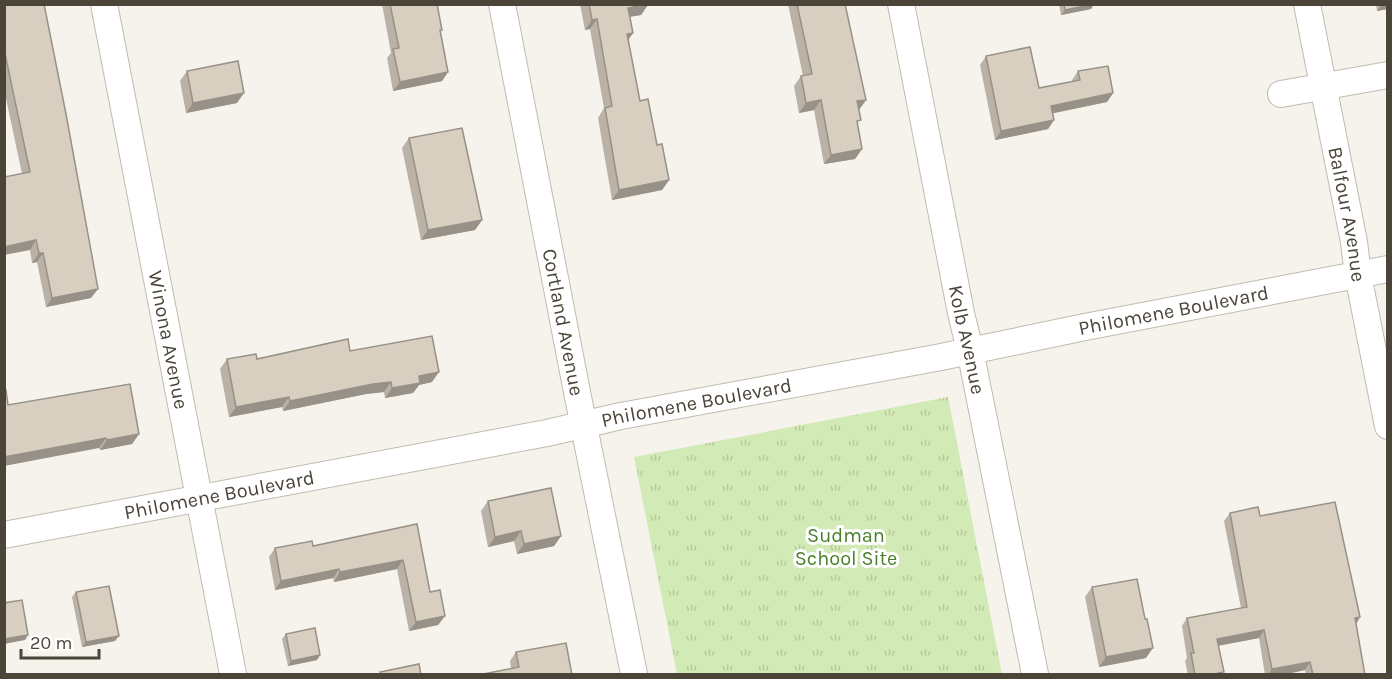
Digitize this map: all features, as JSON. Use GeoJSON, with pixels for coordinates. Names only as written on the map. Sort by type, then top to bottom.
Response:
{"type":"FeatureCollection","features":[{"type":"Feature","properties":{"kind":"street","name":"Winona Avenue"},"geometry":{"type":"LineString","coordinates":[[104,4],[233,675]]}},
{"type":"Feature","properties":{"kind":"street","name":"Cortland Avenue"},"geometry":{"type":"LineString","coordinates":[[502,4],[634,675]]}},
{"type":"Feature","properties":{"kind":"street","name":"Kolb Avenue"},"geometry":{"type":"LineString","coordinates":[[901,4],[1035,675]]}},
{"type":"Feature","properties":{"kind":"street","name":"Balfour Avenue"},"geometry":{"type":"LineString","coordinates":[[1307,4],[1388,426]]}},
{"type":"Feature","properties":{"kind":"street"},"geometry":{"type":"LineString","coordinates":[[1281,94],[1388,75]]}},
{"type":"Feature","properties":{"kind":"street","name":"Philomene Boulevard"},"geometry":{"type":"LineString","coordinates":[[4,535],[547,433],[1388,269]]}},
{"type":"Feature","properties":{"kind":"green space","name":"Sudman School Site"},"geometry":{"type":"Polygon","coordinates":[[[948,397],[1002,674],[677,674],[634,457],[948,397]]]}},
{"type":"Feature","properties":{"kind":"building"},"geometry":{"type":"Polygon","coordinates":[[[4,4],[44,4],[98,289],[52,298],[43,253],[39,253],[36,240],[4,247],[4,177],[30,172],[4,49],[4,4]]]}},
{"type":"Feature","properties":{"kind":"building"},"geometry":{"type":"Polygon","coordinates":[[[390,4],[437,4],[448,72],[400,82],[393,49],[399,48],[390,4]]]}},
{"type":"Feature","properties":{"kind":"building"},"geometry":{"type":"Polygon","coordinates":[[[589,4],[648,4],[628,8],[633,33],[627,34],[640,101],[648,99],[657,145],[662,144],[669,180],[619,190],[605,108],[612,106],[597,19],[592,20],[589,4]]]}},
{"type":"Feature","properties":{"kind":"building"},"geometry":{"type":"Polygon","coordinates":[[[797,4],[845,4],[866,100],[857,101],[861,120],[857,121],[862,149],[831,155],[821,100],[806,103],[801,76],[812,74],[797,4]]]}},
{"type":"Feature","properties":{"kind":"building"},"geometry":{"type":"Polygon","coordinates":[[[1064,4],[1094,4],[1065,10],[1064,4]]]}},
{"type":"Feature","properties":{"kind":"building"},"geometry":{"type":"Polygon","coordinates":[[[1030,47],[1039,88],[1080,80],[1078,71],[1108,66],[1113,93],[1051,106],[1054,120],[1001,131],[986,56],[1030,47]]]}},
{"type":"Feature","properties":{"kind":"building"},"geometry":{"type":"Polygon","coordinates":[[[238,61],[244,93],[193,103],[187,71],[238,61]]]}},
{"type":"Feature","properties":{"kind":"building"},"geometry":{"type":"Polygon","coordinates":[[[462,128],[482,220],[428,230],[409,138],[462,128]]]}},
{"type":"Feature","properties":{"kind":"building"},"geometry":{"type":"Polygon","coordinates":[[[432,336],[439,372],[419,376],[420,383],[392,388],[391,382],[373,384],[290,401],[289,397],[236,407],[227,359],[256,354],[257,359],[348,339],[350,351],[432,336]]]}},
{"type":"Feature","properties":{"kind":"building"},"geometry":{"type":"Polygon","coordinates":[[[130,384],[139,434],[4,457],[4,390],[6,390],[8,405],[130,384]]]}},
{"type":"Feature","properties":{"kind":"building"},"geometry":{"type":"Polygon","coordinates":[[[551,488],[561,536],[524,544],[521,531],[495,537],[488,501],[551,488]]]}},
{"type":"Feature","properties":{"kind":"building"},"geometry":{"type":"Polygon","coordinates":[[[1335,502],[1360,617],[1355,618],[1365,675],[1313,675],[1310,662],[1272,669],[1264,630],[1217,639],[1224,672],[1218,673],[1219,675],[1195,675],[1191,653],[1194,653],[1187,618],[1247,607],[1230,513],[1258,507],[1260,516],[1335,502]]]}},
{"type":"Feature","properties":{"kind":"building"},"geometry":{"type":"Polygon","coordinates":[[[417,524],[430,592],[440,590],[445,616],[416,622],[403,560],[340,572],[339,569],[281,581],[275,548],[312,541],[313,546],[417,524]]]}},
{"type":"Feature","properties":{"kind":"building"},"geometry":{"type":"Polygon","coordinates":[[[1137,579],[1153,648],[1106,657],[1092,587],[1137,579]]]}},
{"type":"Feature","properties":{"kind":"building"},"geometry":{"type":"Polygon","coordinates":[[[109,586],[119,636],[86,642],[76,592],[109,586]]]}},
{"type":"Feature","properties":{"kind":"building"},"geometry":{"type":"Polygon","coordinates":[[[22,600],[28,635],[4,639],[4,603],[22,600]]]}},
{"type":"Feature","properties":{"kind":"building"},"geometry":{"type":"Polygon","coordinates":[[[315,628],[320,655],[291,661],[286,634],[315,628]]]}},
{"type":"Feature","properties":{"kind":"building"},"geometry":{"type":"Polygon","coordinates":[[[566,643],[572,675],[478,675],[519,667],[516,652],[566,643]]]}},
{"type":"Feature","properties":{"kind":"building"},"geometry":{"type":"Polygon","coordinates":[[[419,664],[421,675],[381,675],[380,672],[419,664]]]}}]}
